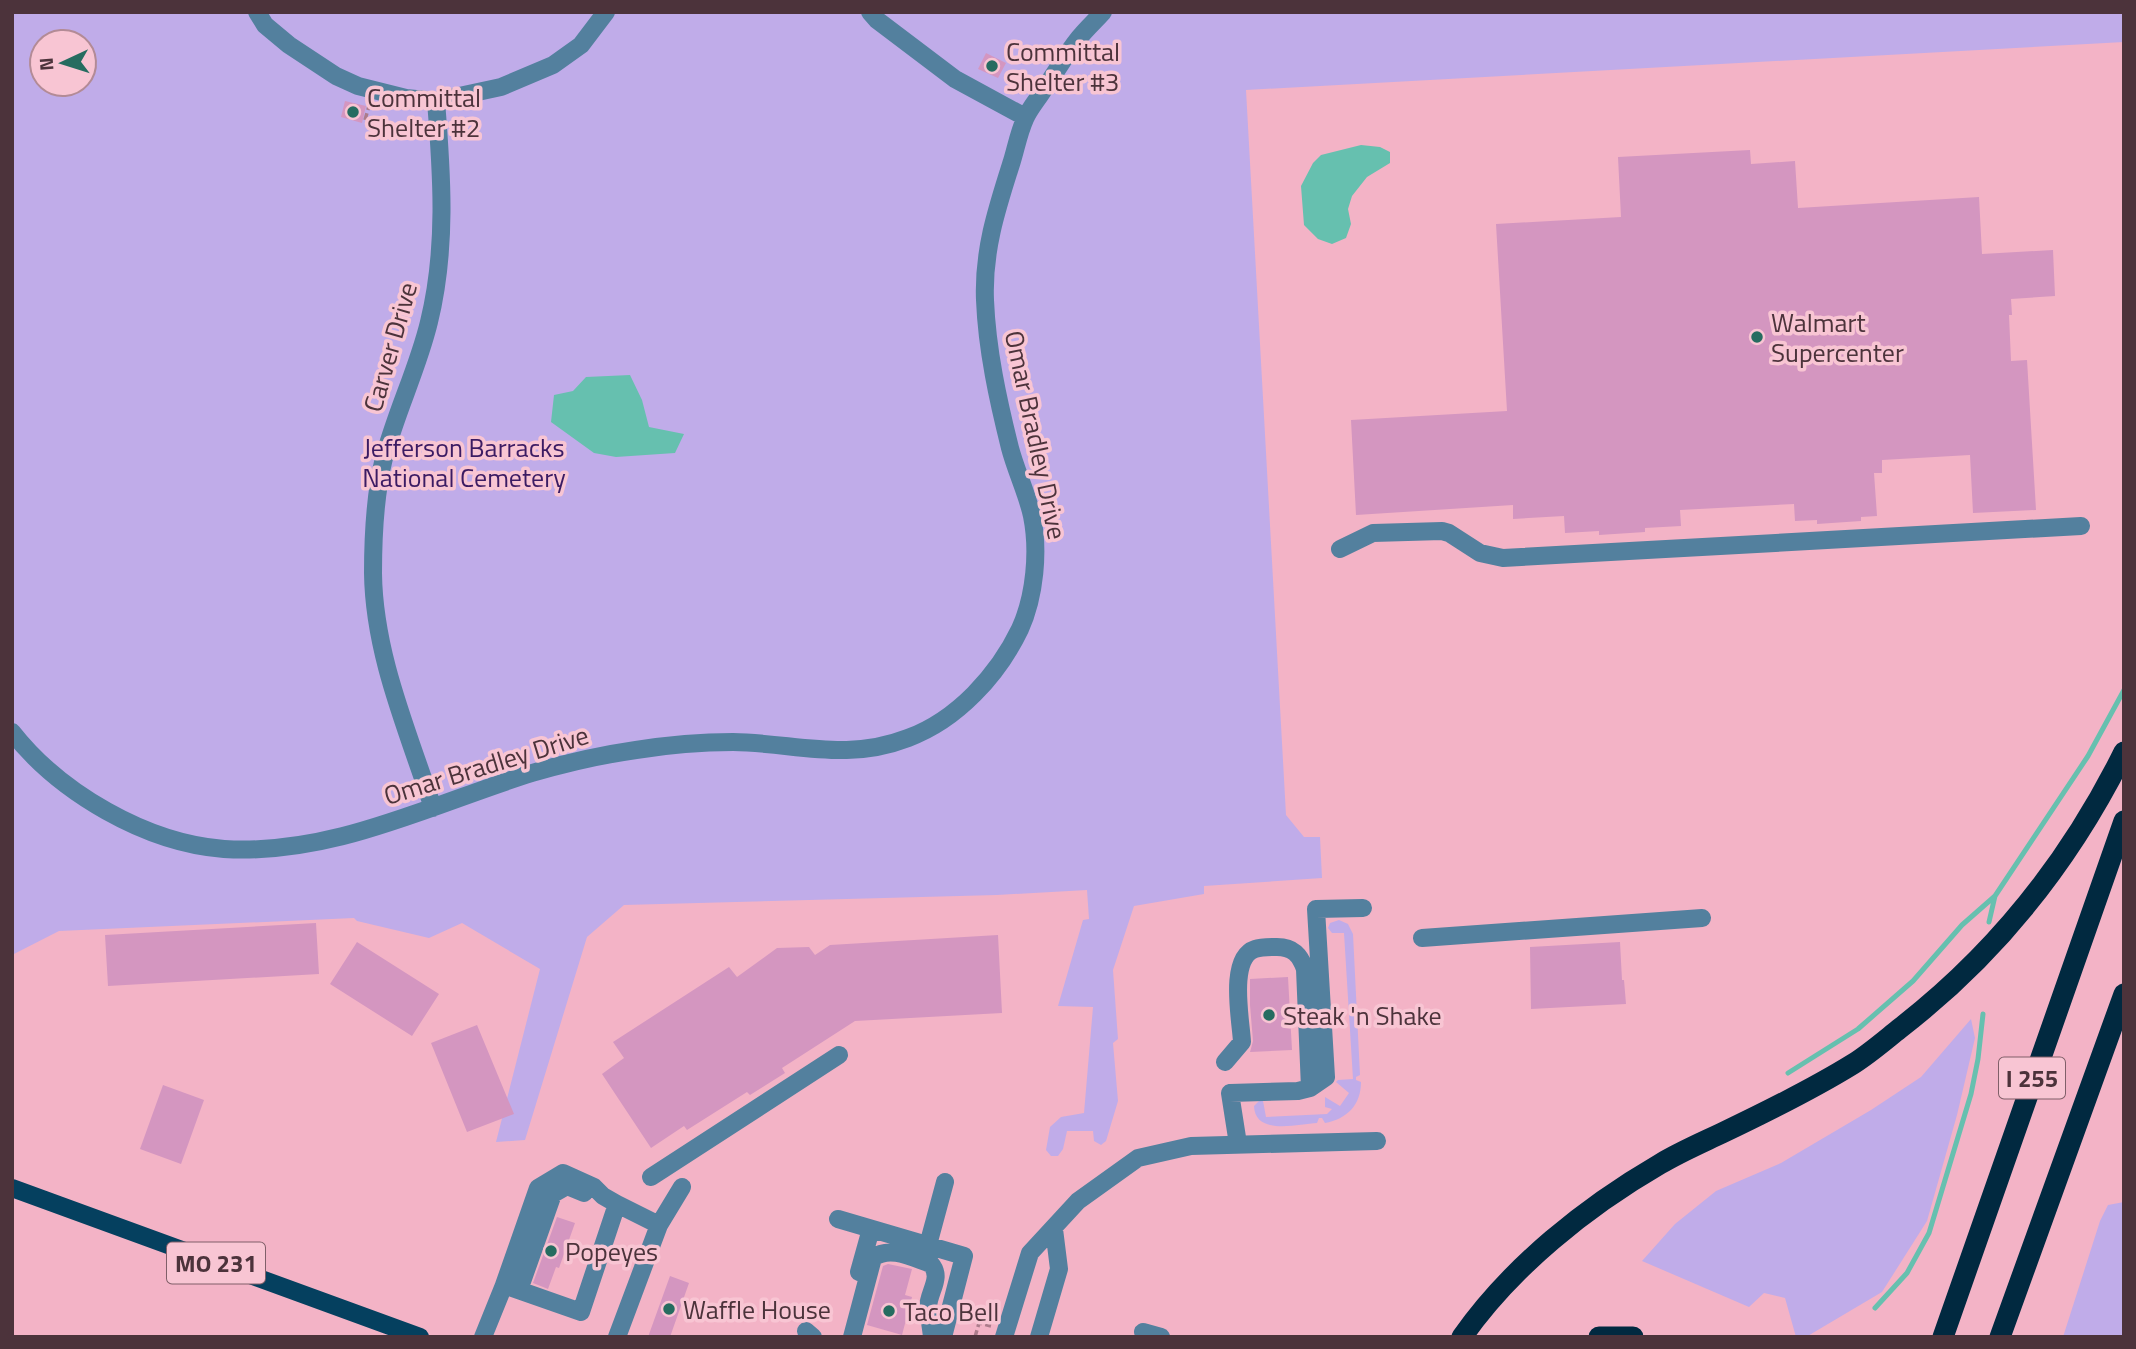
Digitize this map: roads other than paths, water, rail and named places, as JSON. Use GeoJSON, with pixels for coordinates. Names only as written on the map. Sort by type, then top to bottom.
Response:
{"type":"FeatureCollection","features":[{"type":"Feature","properties":{"kind":"highway"},"geometry":{"type":"LineString","coordinates":[[1462,1337],[1502,1289],[1597,1206],[1662,1163],[1753,1118],[1854,1063],[1933,1004],[2006,930],[2039,890],[2074,841],[2124,752]]}},
{"type":"Feature","properties":{"kind":"highway","name":"I 255"},"geometry":{"type":"LineString","coordinates":[[1943,1337],[2124,821]]}},
{"type":"Feature","properties":{"kind":"highway","name":"I 255"},"geometry":{"type":"LineString","coordinates":[[2000,1337],[2124,994]]}},
{"type":"Feature","properties":{"kind":"highway"},"geometry":{"type":"LineString","coordinates":[[1599,1337],[1633,1337]]}},
{"type":"Feature","properties":{"kind":"main road","name":"MO 231"},"geometry":{"type":"LineString","coordinates":[[12,1188],[421,1337]]}},
{"type":"Feature","properties":{"kind":"street"},"geometry":{"type":"LineString","coordinates":[[257,12],[265,24],[289,45],[336,76],[358,86],[406,98],[436,101],[501,87],[553,65],[581,45],[606,12]]}},
{"type":"Feature","properties":{"kind":"street"},"geometry":{"type":"LineString","coordinates":[[870,12],[955,79],[1025,117]]}},
{"type":"Feature","properties":{"kind":"street","name":"Omar Bradley Drive"},"geometry":{"type":"LineString","coordinates":[[12,732],[44,767],[85,800],[142,828],[182,841],[219,848],[260,850],[351,834],[533,773],[638,749],[733,742],[838,752],[883,746],[929,729],[951,715],[989,679],[1008,650],[1022,624],[1034,567],[1035,539],[1031,514],[1012,454],[990,358],[984,297],[990,232],[1025,117],[1079,38],[1103,12]]}},
{"type":"Feature","properties":{"kind":"street","name":"Carver Drive"},"geometry":{"type":"LineString","coordinates":[[433,808],[381,648],[373,575],[375,519],[384,459],[429,324],[436,285],[442,221],[436,101]]}},
{"type":"Feature","properties":{"kind":"street"},"geometry":{"type":"LineString","coordinates":[[1340,549],[1373,533],[1442,531],[1480,553],[1503,558],[2081,526]]}},
{"type":"Feature","properties":{"kind":"street"},"geometry":{"type":"LineString","coordinates":[[1238,1144],[1230,1093],[1298,1091],[1310,1088],[1326,1077],[1316,909],[1363,908]]}},
{"type":"Feature","properties":{"kind":"street"},"geometry":{"type":"LineString","coordinates":[[1422,938],[1702,918]]}},
{"type":"Feature","properties":{"kind":"street"},"geometry":{"type":"LineString","coordinates":[[1225,1062],[1242,1042],[1238,985],[1240,967],[1247,954],[1255,949],[1280,947],[1291,950],[1300,956],[1305,969],[1310,1088]]}},
{"type":"Feature","properties":{"kind":"street"},"geometry":{"type":"LineString","coordinates":[[651,1177],[839,1055]]}},
{"type":"Feature","properties":{"kind":"street"},"geometry":{"type":"LineString","coordinates":[[1004,1337],[1030,1253],[1078,1201],[1138,1158],[1191,1146],[1377,1141]]}},
{"type":"Feature","properties":{"kind":"street"},"geometry":{"type":"LineString","coordinates":[[483,1337],[512,1287],[538,1188],[563,1173],[594,1187],[610,1200],[659,1225]]}},
{"type":"Feature","properties":{"kind":"street"},"geometry":{"type":"LineString","coordinates":[[928,1245],[945,1182]]}},
{"type":"Feature","properties":{"kind":"street"},"geometry":{"type":"LineString","coordinates":[[617,1337],[659,1225],[682,1188]]}},
{"type":"Feature","properties":{"kind":"street"},"geometry":{"type":"LineString","coordinates":[[512,1287],[581,1312],[610,1200]]}},
{"type":"Feature","properties":{"kind":"street"},"geometry":{"type":"LineString","coordinates":[[838,1219],[964,1256],[943,1337]]}},
{"type":"Feature","properties":{"kind":"street"},"geometry":{"type":"LineString","coordinates":[[841,1337],[871,1228]]}},
{"type":"Feature","properties":{"kind":"street"},"geometry":{"type":"LineString","coordinates":[[1039,1337],[1059,1269],[1054,1229]]}},
{"type":"Feature","properties":{"kind":"street"},"geometry":{"type":"LineString","coordinates":[[852,1337],[873,1258],[880,1252],[888,1251],[931,1264],[936,1269],[937,1275],[928,1304],[932,1337]]}},
{"type":"Feature","properties":{"kind":"street"},"geometry":{"type":"LineString","coordinates":[[1143,1332],[1161,1337]]}},
{"type":"Feature","properties":{"kind":"waterway"},"geometry":{"type":"LineString","coordinates":[[1989,922],[1995,896],[2088,756],[2124,690]]}},
{"type":"Feature","properties":{"kind":"waterway"},"geometry":{"type":"LineString","coordinates":[[1788,1073],[1858,1029],[1913,981],[1962,925],[1995,896]]}},
{"type":"Feature","properties":{"kind":"waterway"},"geometry":{"type":"LineString","coordinates":[[1875,1308],[1907,1273],[1929,1233],[1971,1094],[1983,1014]]}},
{"type":"Feature","properties":{"kind":"place","name":"Committal Shelter #3"},"geometry":{"type":"Point","coordinates":[992,66]}},
{"type":"Feature","properties":{"kind":"place","name":"Committal Shelter #2"},"geometry":{"type":"Point","coordinates":[353,112]}},
{"type":"Feature","properties":{"kind":"place","name":"Walmart Supercenter"},"geometry":{"type":"Point","coordinates":[1757,337]}},
{"type":"Feature","properties":{"kind":"place","name":"Steak 'n Shake"},"geometry":{"type":"Point","coordinates":[1269,1015]}},
{"type":"Feature","properties":{"kind":"place","name":"Popeyes"},"geometry":{"type":"Point","coordinates":[551,1251]}},
{"type":"Feature","properties":{"kind":"place","name":"Waffle House"},"geometry":{"type":"Point","coordinates":[669,1309]}},
{"type":"Feature","properties":{"kind":"place","name":"Taco Bell"},"geometry":{"type":"Point","coordinates":[889,1311]}},
{"type":"Feature","properties":{"kind":"park label","name":"Jefferson Barracks National Cemetery"},"geometry":{"type":"Point","coordinates":[464,462]}}]}
